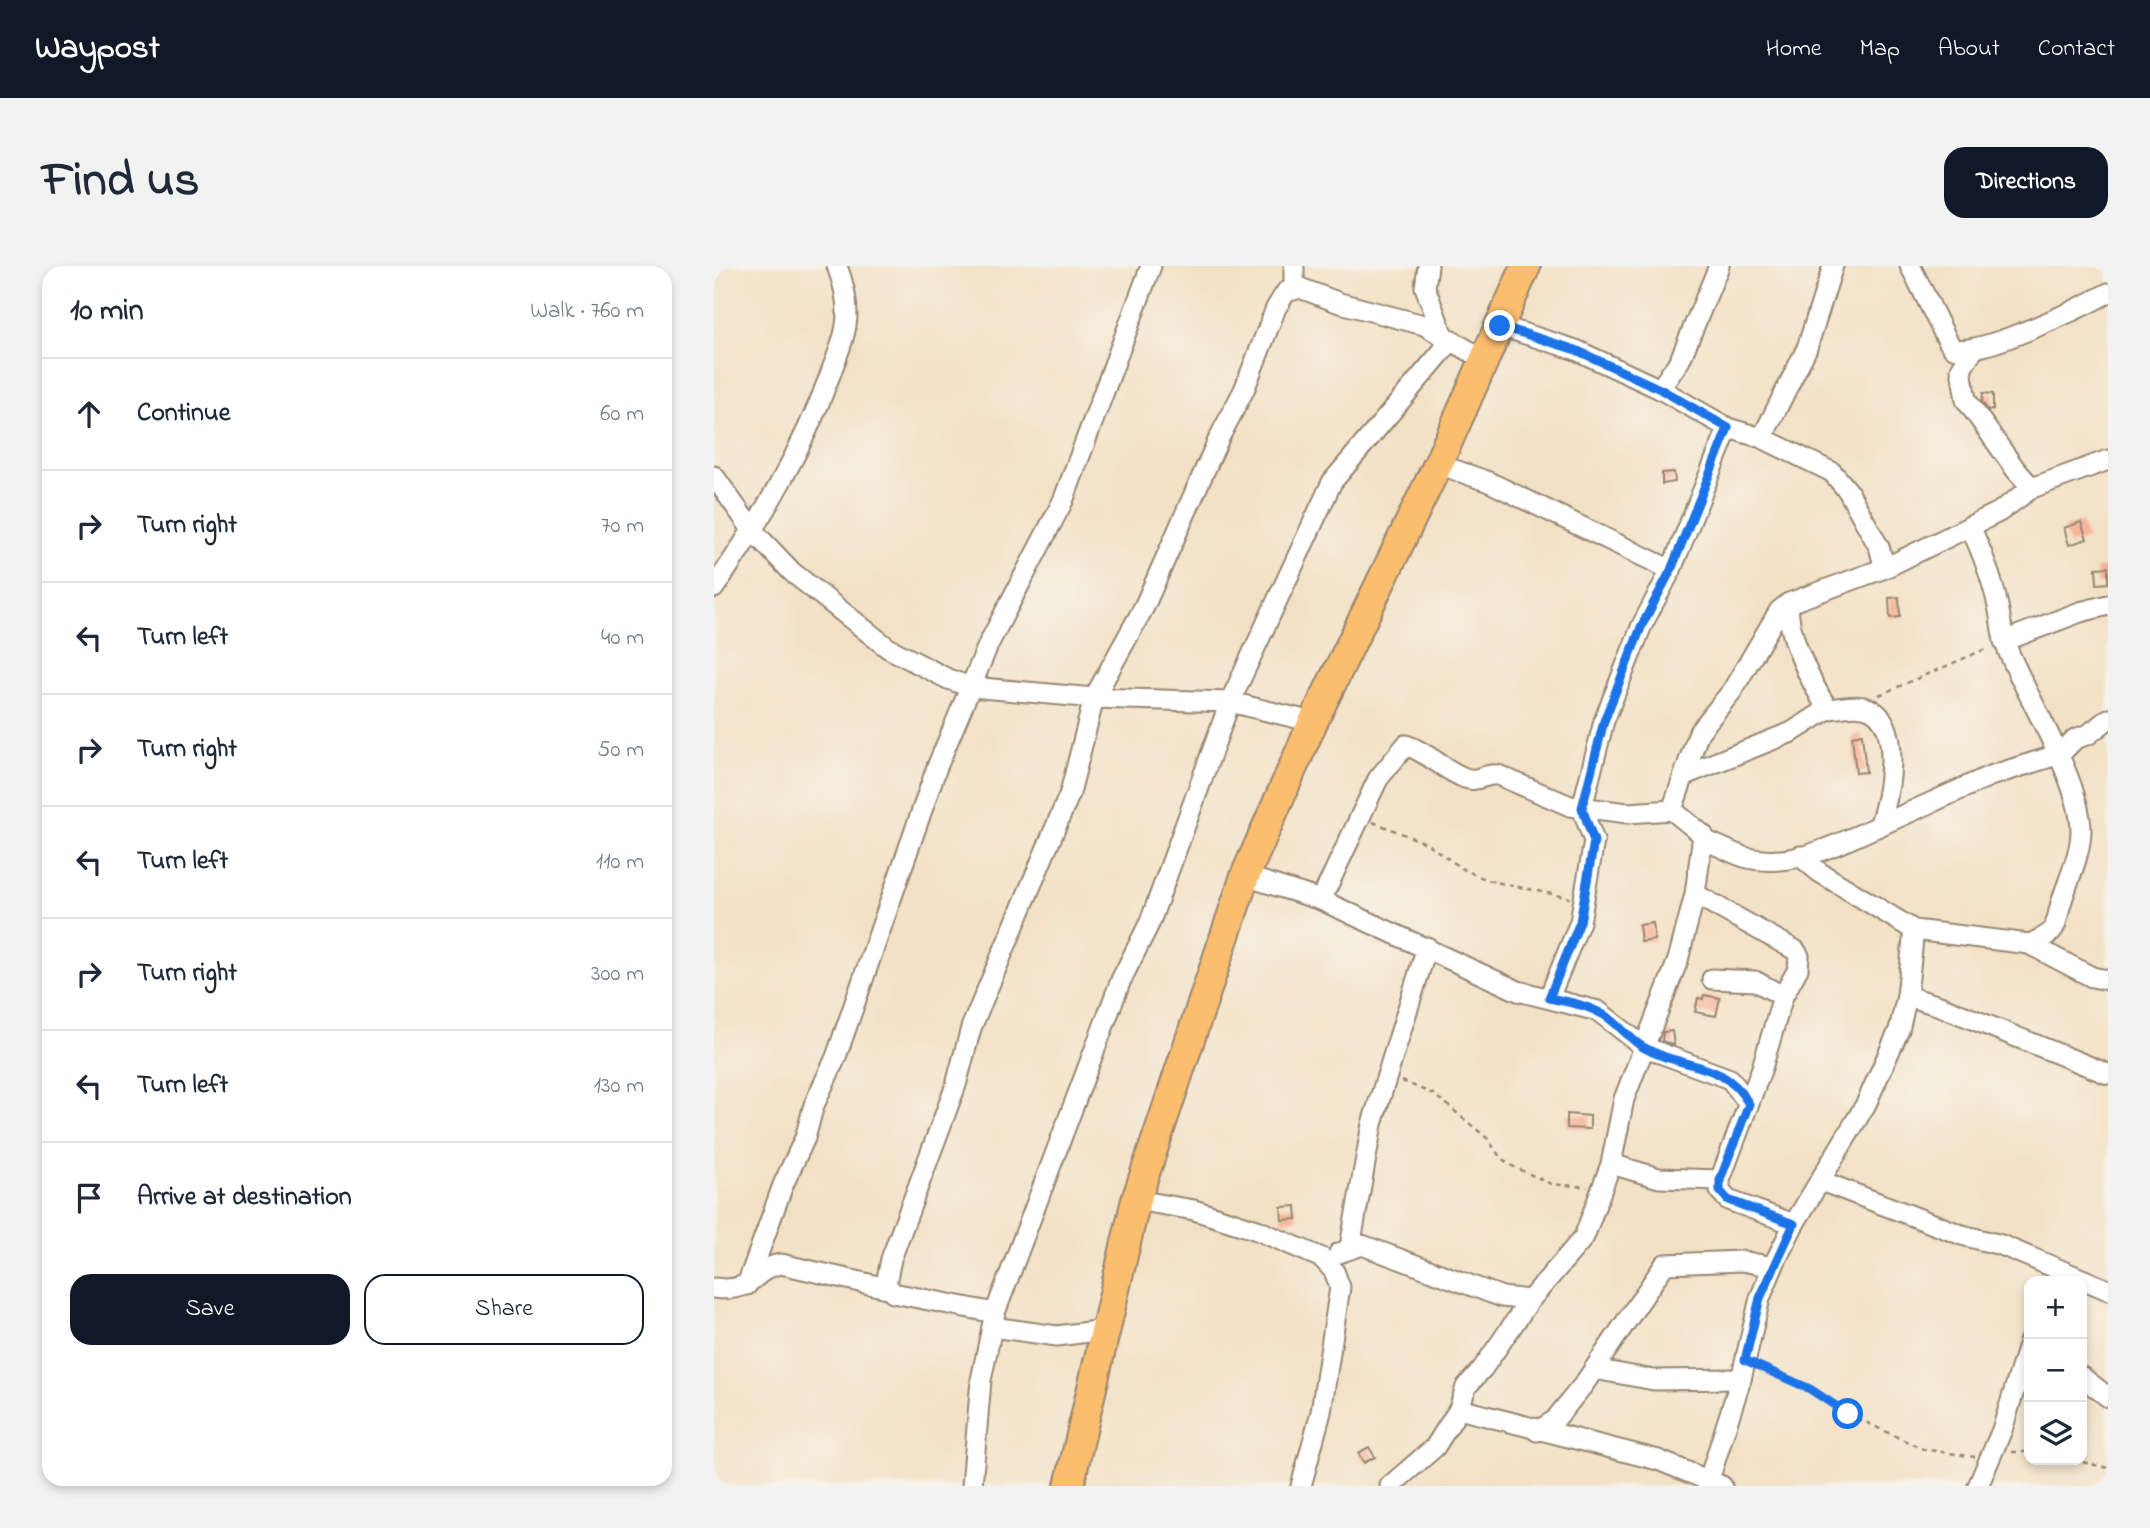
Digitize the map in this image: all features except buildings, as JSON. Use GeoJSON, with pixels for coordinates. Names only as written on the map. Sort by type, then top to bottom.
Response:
{"type":"FeatureCollection","features":[{"type":"Feature","properties":{"kind":"highway"},"geometry":{"type":"LineString","coordinates":[[1069,1486],[1136,1200],[1245,876],[1312,722],[1438,464],[1526,266]]}},
{"type":"Feature","properties":{"kind":"street"},"geometry":{"type":"LineString","coordinates":[[714,588],[753,531],[804,442],[843,340],[847,301],[837,266]]}},
{"type":"Feature","properties":{"kind":"street"},"geometry":{"type":"LineString","coordinates":[[747,1285],[783,1185],[805,1138],[814,1105],[835,1057],[917,819],[989,643],[1063,501],[1151,266]]}},
{"type":"Feature","properties":{"kind":"street"},"geometry":{"type":"LineString","coordinates":[[1294,266],[1294,282],[1300,288],[1340,303],[1412,321],[1485,360]]}},
{"type":"Feature","properties":{"kind":"street"},"geometry":{"type":"LineString","coordinates":[[1428,266],[1425,287],[1447,340]]}},
{"type":"Feature","properties":{"kind":"street"},"geometry":{"type":"LineString","coordinates":[[1660,389],[1680,359],[1719,266]]}},
{"type":"Feature","properties":{"kind":"street"},"geometry":{"type":"LineString","coordinates":[[1762,438],[1807,348],[1833,266]]}},
{"type":"Feature","properties":{"kind":"street"},"geometry":{"type":"LineString","coordinates":[[1910,266],[1932,304],[1949,344],[1958,350],[1974,349],[2108,293]]}},
{"type":"Feature","properties":{"kind":"street"},"geometry":{"type":"LineString","coordinates":[[887,1288],[891,1259],[956,1085],[971,1028],[1070,793],[1094,698],[1144,607],[1249,380],[1276,308],[1286,292],[1300,288]]}},
{"type":"Feature","properties":{"kind":"street"},"geometry":{"type":"LineString","coordinates":[[1500,326],[1576,350],[1660,389],[1728,428],[1762,438],[1832,472],[1848,491],[1879,547],[1885,568]]}},
{"type":"Feature","properties":{"kind":"street"},"geometry":{"type":"LineString","coordinates":[[972,1486],[981,1380],[994,1320],[1121,980],[1150,922],[1230,702],[1332,482],[1447,340]]}},
{"type":"Feature","properties":{"kind":"street"},"geometry":{"type":"LineString","coordinates":[[1974,349],[1961,369],[1966,400],[2032,488]]}},
{"type":"Feature","properties":{"kind":"street"},"geometry":{"type":"LineString","coordinates":[[1549,998],[1580,922],[1581,902],[1594,841],[1582,808],[1604,721],[1642,625],[1671,570],[1728,428]]}},
{"type":"Feature","properties":{"kind":"street"},"geometry":{"type":"LineString","coordinates":[[1672,810],[1687,774],[1699,732],[1732,691],[1773,619],[1789,603],[1885,568],[1998,512],[2032,488],[2108,460]]}},
{"type":"Feature","properties":{"kind":"street"},"geometry":{"type":"LineString","coordinates":[[1438,464],[1489,482],[1671,570]]}},
{"type":"Feature","properties":{"kind":"street"},"geometry":{"type":"LineString","coordinates":[[714,476],[753,531],[792,572],[888,648],[923,668],[971,687],[1094,698],[1230,702],[1312,722]]}},
{"type":"Feature","properties":{"kind":"street"},"geometry":{"type":"LineString","coordinates":[[1970,526],[1991,576],[2004,641],[2057,755],[2077,809],[2079,843],[2057,926],[2050,935],[2029,944]]}},
{"type":"Feature","properties":{"kind":"street"},"geometry":{"type":"LineString","coordinates":[[1789,603],[1787,616],[1792,631],[1828,709]]}},
{"type":"Feature","properties":{"kind":"street"},"geometry":{"type":"LineString","coordinates":[[2004,641],[2080,612],[2108,606]]}},
{"type":"Feature","properties":{"kind":"street"},"geometry":{"type":"LineString","coordinates":[[1687,774],[1792,732],[1828,709],[1855,706],[1870,709],[1880,716],[1892,755],[1886,806],[1879,826]]}},
{"type":"Feature","properties":{"kind":"street"},"geometry":{"type":"LineString","coordinates":[[1321,900],[1378,779],[1406,745],[1465,778],[1476,780],[1488,775],[1498,775],[1545,797],[1582,808],[1628,813],[1672,810],[1699,831],[1704,840],[1743,857],[1762,860],[1824,851],[1990,776],[2057,755],[2075,739],[2089,734],[2108,719]]}},
{"type":"Feature","properties":{"kind":"street"},"geometry":{"type":"LineString","coordinates":[[1390,1486],[1435,1447],[1458,1409],[1466,1387],[1483,1368],[1530,1300],[1576,1250],[1591,1220],[1611,1164],[1624,1099],[1678,960],[1695,894],[1704,840]]}},
{"type":"Feature","properties":{"kind":"street"},"geometry":{"type":"LineString","coordinates":[[1800,856],[1819,872],[1914,930],[2029,944],[2092,977],[2108,980]]}},
{"type":"Feature","properties":{"kind":"street"},"geometry":{"type":"LineString","coordinates":[[1245,876],[1321,900],[1504,985],[1598,1011],[1644,1047],[1730,1079],[1749,1104]]}},
{"type":"Feature","properties":{"kind":"street"},"geometry":{"type":"LineString","coordinates":[[1695,894],[1795,950],[1800,961],[1783,996],[1749,1104],[1720,1180],[1720,1191],[1728,1200],[1794,1224]]}},
{"type":"Feature","properties":{"kind":"street"},"geometry":{"type":"LineString","coordinates":[[1458,1409],[1658,1460],[1713,1484],[1760,1298],[1794,1224],[1859,1116],[1888,1057],[1907,996],[1914,930]]}},
{"type":"Feature","properties":{"kind":"street"},"geometry":{"type":"LineString","coordinates":[[1350,1247],[1372,1124],[1427,947]]}},
{"type":"Feature","properties":{"kind":"street"},"geometry":{"type":"LineString","coordinates":[[1712,979],[1755,981],[1783,996]]}},
{"type":"Feature","properties":{"kind":"street"},"geometry":{"type":"LineString","coordinates":[[1907,996],[1940,1006],[2108,1074]]}},
{"type":"Feature","properties":{"kind":"street"},"geometry":{"type":"LineString","coordinates":[[1611,1164],[1659,1178],[1720,1180]]}},
{"type":"Feature","properties":{"kind":"street"},"geometry":{"type":"LineString","coordinates":[[1821,1181],[1962,1235],[2001,1245],[2065,1276]]}},
{"type":"Feature","properties":{"kind":"street"},"geometry":{"type":"LineString","coordinates":[[1136,1200],[1217,1216],[1322,1258],[1334,1271],[1340,1287],[1321,1412],[1301,1486]]}},
{"type":"Feature","properties":{"kind":"street"},"geometry":{"type":"LineString","coordinates":[[1322,1258],[1362,1245],[1502,1297],[1530,1300]]}},
{"type":"Feature","properties":{"kind":"street"},"geometry":{"type":"LineString","coordinates":[[1537,1431],[1554,1421],[1594,1369],[1665,1264],[1742,1261],[1773,1267]]}},
{"type":"Feature","properties":{"kind":"street"},"geometry":{"type":"LineString","coordinates":[[714,1288],[737,1289],[768,1269],[781,1265],[887,1288],[892,1293],[1057,1336],[1104,1330]]}},
{"type":"Feature","properties":{"kind":"street"},"geometry":{"type":"LineString","coordinates":[[2087,1284],[2108,1290]]}},
{"type":"Feature","properties":{"kind":"street"},"geometry":{"type":"LineString","coordinates":[[1978,1486],[1993,1451],[2024,1357]]}},
{"type":"Feature","properties":{"kind":"street"},"geometry":{"type":"LineString","coordinates":[[1594,1369],[1654,1380],[1743,1369]]}},
{"type":"Feature","properties":{"kind":"street"},"geometry":{"type":"LineString","coordinates":[[2087,1381],[2108,1397]]}},
{"type":"Feature","properties":{"kind":"path"},"geometry":{"type":"LineString","coordinates":[[1855,706],[2004,641]]}},
{"type":"Feature","properties":{"kind":"path"},"geometry":{"type":"LineString","coordinates":[[1361,817],[1418,839],[1463,869],[1487,880],[1537,889],[1581,902]]}},
{"type":"Feature","properties":{"kind":"path"},"geometry":{"type":"LineString","coordinates":[[1387,1077],[1433,1094],[1488,1139],[1500,1157],[1538,1179],[1563,1187],[1601,1188]]}},
{"type":"Feature","properties":{"kind":"path"},"geometry":{"type":"LineString","coordinates":[[1743,1369],[1810,1389],[1848,1414],[1923,1449],[1977,1457],[1993,1451]]}},
{"type":"Feature","properties":{"kind":"path"},"geometry":{"type":"LineString","coordinates":[[2087,1463],[2108,1468]]}},
{"type":"Feature","properties":{"kind":"route"},"geometry":{"type":"LineString","coordinates":[[1500,326],[1576,350],[1660,389],[1728,428],[1671,570],[1642,625],[1604,721],[1582,808],[1594,841],[1586,871],[1580,922],[1549,998],[1580,1004],[1598,1011],[1644,1047],[1716,1072],[1730,1079],[1743,1093],[1749,1104],[1720,1180],[1720,1191],[1728,1200],[1794,1224],[1786,1236],[1760,1298],[1745,1360],[1810,1389],[1848,1414]]}}]}
